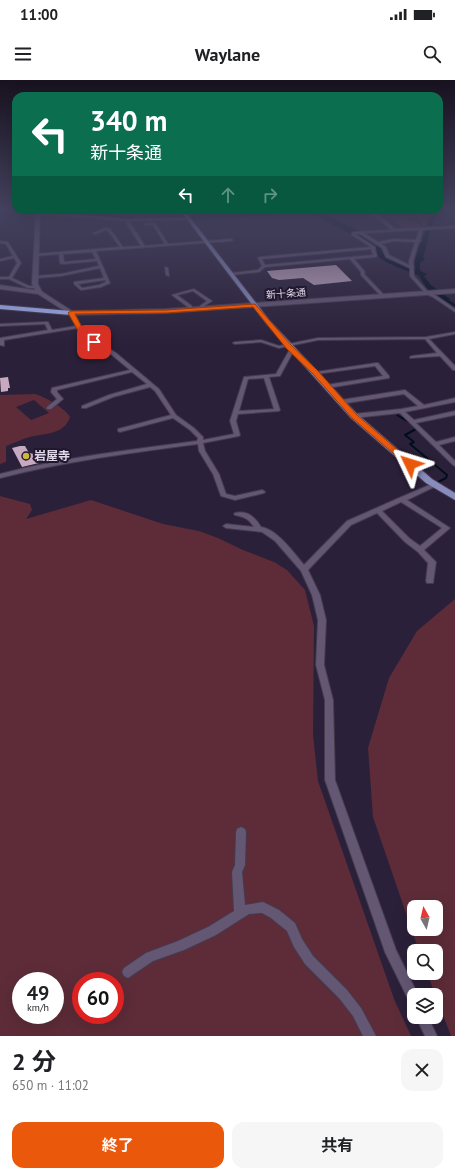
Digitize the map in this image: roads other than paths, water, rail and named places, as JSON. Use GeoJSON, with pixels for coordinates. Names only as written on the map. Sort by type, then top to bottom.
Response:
{"type":"FeatureCollection","features":[{"type":"Feature","properties":{"kind":"highway"},"geometry":{"type":"LineString","coordinates":[[30,309],[46,306],[51,304],[52,301]]}},
{"type":"Feature","properties":{"kind":"highway"},"geometry":{"type":"LineString","coordinates":[[0,307],[71,313]]}},
{"type":"Feature","properties":{"kind":"highway"},"geometry":{"type":"LineString","coordinates":[[0,315],[71,313]]}},
{"type":"Feature","properties":{"kind":"main road"},"geometry":{"type":"LineString","coordinates":[[216,255],[290,348],[316,373],[354,416],[434,485],[455,497]]}},
{"type":"Feature","properties":{"kind":"main road"},"geometry":{"type":"LineString","coordinates":[[0,287],[37,290],[71,313]]}},
{"type":"Feature","properties":{"kind":"main road","name":"新十条通"},"geometry":{"type":"LineString","coordinates":[[71,313],[190,310],[451,292]]}},
{"type":"Feature","properties":{"kind":"street"},"geometry":{"type":"LineString","coordinates":[[0,278],[10,278],[37,290],[36,255],[41,255]]}},
{"type":"Feature","properties":{"kind":"street"},"geometry":{"type":"LineString","coordinates":[[62,255],[62,263],[98,260]]}},
{"type":"Feature","properties":{"kind":"street"},"geometry":{"type":"LineString","coordinates":[[96,255],[101,267],[106,279],[108,284],[81,289],[75,283],[106,279]]}},
{"type":"Feature","properties":{"kind":"street"},"geometry":{"type":"LineString","coordinates":[[264,266],[260,258],[298,255]]}},
{"type":"Feature","properties":{"kind":"street"},"geometry":{"type":"LineString","coordinates":[[317,255],[322,260]]}},
{"type":"Feature","properties":{"kind":"street"},"geometry":{"type":"LineString","coordinates":[[231,274],[259,271],[264,266],[375,256],[375,255]]}},
{"type":"Feature","properties":{"kind":"street"},"geometry":{"type":"LineString","coordinates":[[387,255],[411,267]]}},
{"type":"Feature","properties":{"kind":"street"},"geometry":{"type":"LineString","coordinates":[[413,255],[411,261],[412,276],[429,293],[455,311]]}},
{"type":"Feature","properties":{"kind":"street"},"geometry":{"type":"LineString","coordinates":[[0,260],[15,257],[19,263],[10,278]]}},
{"type":"Feature","properties":{"kind":"street"},"geometry":{"type":"LineString","coordinates":[[351,258],[363,272],[362,274],[383,296]]}},
{"type":"Feature","properties":{"kind":"street"},"geometry":{"type":"LineString","coordinates":[[36,277],[60,275],[101,267]]}},
{"type":"Feature","properties":{"kind":"street"},"geometry":{"type":"LineString","coordinates":[[166,268],[168,275]]}},
{"type":"Feature","properties":{"kind":"street"},"geometry":{"type":"LineString","coordinates":[[190,310],[190,307],[174,295],[194,290],[210,300],[210,302],[202,306],[203,309]]}},
{"type":"Feature","properties":{"kind":"street"},"geometry":{"type":"LineString","coordinates":[[71,313],[78,328],[83,334],[114,354],[157,390],[174,416],[192,429],[201,438],[200,442],[202,451],[216,474],[223,495],[235,498],[262,492]]}},
{"type":"Feature","properties":{"kind":"street"},"geometry":{"type":"LineString","coordinates":[[0,325],[46,323],[51,332]]}},
{"type":"Feature","properties":{"kind":"street"},"geometry":{"type":"LineString","coordinates":[[2,345],[2,339],[78,328]]}},
{"type":"Feature","properties":{"kind":"street"},"geometry":{"type":"LineString","coordinates":[[236,343],[261,341],[280,347],[290,348],[305,341],[318,339],[426,338],[455,333]]}},
{"type":"Feature","properties":{"kind":"street"},"geometry":{"type":"LineString","coordinates":[[426,338],[455,369]]}},
{"type":"Feature","properties":{"kind":"street"},"geometry":{"type":"LineString","coordinates":[[0,476],[26,469],[66,462],[237,435],[233,421],[246,378],[278,375],[290,348]]}},
{"type":"Feature","properties":{"kind":"street"},"geometry":{"type":"LineString","coordinates":[[412,357],[442,354]]}},
{"type":"Feature","properties":{"kind":"street"},"geometry":{"type":"LineString","coordinates":[[316,373],[376,364],[387,377],[328,386]]}},
{"type":"Feature","properties":{"kind":"street"},"geometry":{"type":"LineString","coordinates":[[49,408],[60,399],[54,392],[54,389],[134,370]]}},
{"type":"Feature","properties":{"kind":"street"},"geometry":{"type":"LineString","coordinates":[[235,414],[277,410],[266,377]]}},
{"type":"Feature","properties":{"kind":"street"},"geometry":{"type":"LineString","coordinates":[[84,407],[111,396],[150,385]]}},
{"type":"Feature","properties":{"kind":"street"},"geometry":{"type":"LineString","coordinates":[[341,402],[405,392],[423,407]]}},
{"type":"Feature","properties":{"kind":"street"},"geometry":{"type":"LineString","coordinates":[[354,416],[401,411],[455,400]]}},
{"type":"Feature","properties":{"kind":"street"},"geometry":{"type":"LineString","coordinates":[[401,411],[455,464]]}},
{"type":"Feature","properties":{"kind":"street"},"geometry":{"type":"LineString","coordinates":[[413,422],[455,413]]}},
{"type":"Feature","properties":{"kind":"street"},"geometry":{"type":"LineString","coordinates":[[120,430],[174,416]]}},
{"type":"Feature","properties":{"kind":"street"},"geometry":{"type":"LineString","coordinates":[[434,444],[455,439]]}},
{"type":"Feature","properties":{"kind":"street"},"geometry":{"type":"LineString","coordinates":[[304,570],[348,523],[434,485]]}},
{"type":"Feature","properties":{"kind":"street"},"geometry":{"type":"LineString","coordinates":[[401,499],[447,528],[420,550]]}},
{"type":"Feature","properties":{"kind":"street"},"geometry":{"type":"LineString","coordinates":[[378,510],[407,540],[432,562],[430,581]]}},
{"type":"Feature","properties":{"kind":"street"},"geometry":{"type":"LineString","coordinates":[[237,514],[244,514],[253,520],[258,529]]}},
{"type":"Feature","properties":{"kind":"street"},"geometry":{"type":"LineString","coordinates":[[226,526],[264,530],[277,539],[304,570],[316,595],[322,620],[320,665],[329,700],[330,780],[391,952],[409,988]]}},
{"type":"Feature","properties":{"kind":"street"},"geometry":{"type":"LineString","coordinates":[[240,912],[237,872],[240,866],[241,832]]}},
{"type":"Feature","properties":{"kind":"street"},"geometry":{"type":"LineString","coordinates":[[128,972],[150,957],[180,946],[212,931],[240,912],[247,909],[263,907],[275,914],[291,927],[298,943],[309,960],[343,994],[357,1012],[370,1036]]}},
{"type":"Feature","properties":{"kind":"street"},"geometry":{"type":"LineString","coordinates":[[424,1024],[428,1034]]}},
{"type":"Feature","properties":{"kind":"water"},"geometry":{"type":"Polygon","coordinates":[[[416,255],[424,255],[423,257],[425,259],[420,262],[420,271],[431,285],[455,304],[455,307],[427,288],[416,269],[416,255]]]}},
{"type":"Feature","properties":{"kind":"waterway"},"geometry":{"type":"LineString","coordinates":[[382,255],[388,259],[423,274]]}},
{"type":"Feature","properties":{"kind":"waterway"},"geometry":{"type":"LineString","coordinates":[[397,415],[404,419]]}},
{"type":"Feature","properties":{"kind":"waterway"},"geometry":{"type":"LineString","coordinates":[[402,418],[409,422]]}},
{"type":"Feature","properties":{"kind":"waterway"},"geometry":{"type":"LineString","coordinates":[[414,426],[416,429],[405,435],[414,442],[410,444],[447,475],[446,478],[436,483]]}},
{"type":"Feature","properties":{"kind":"place","name":"岩屋寺"},"geometry":{"type":"Point","coordinates":[26,456]}}]}
